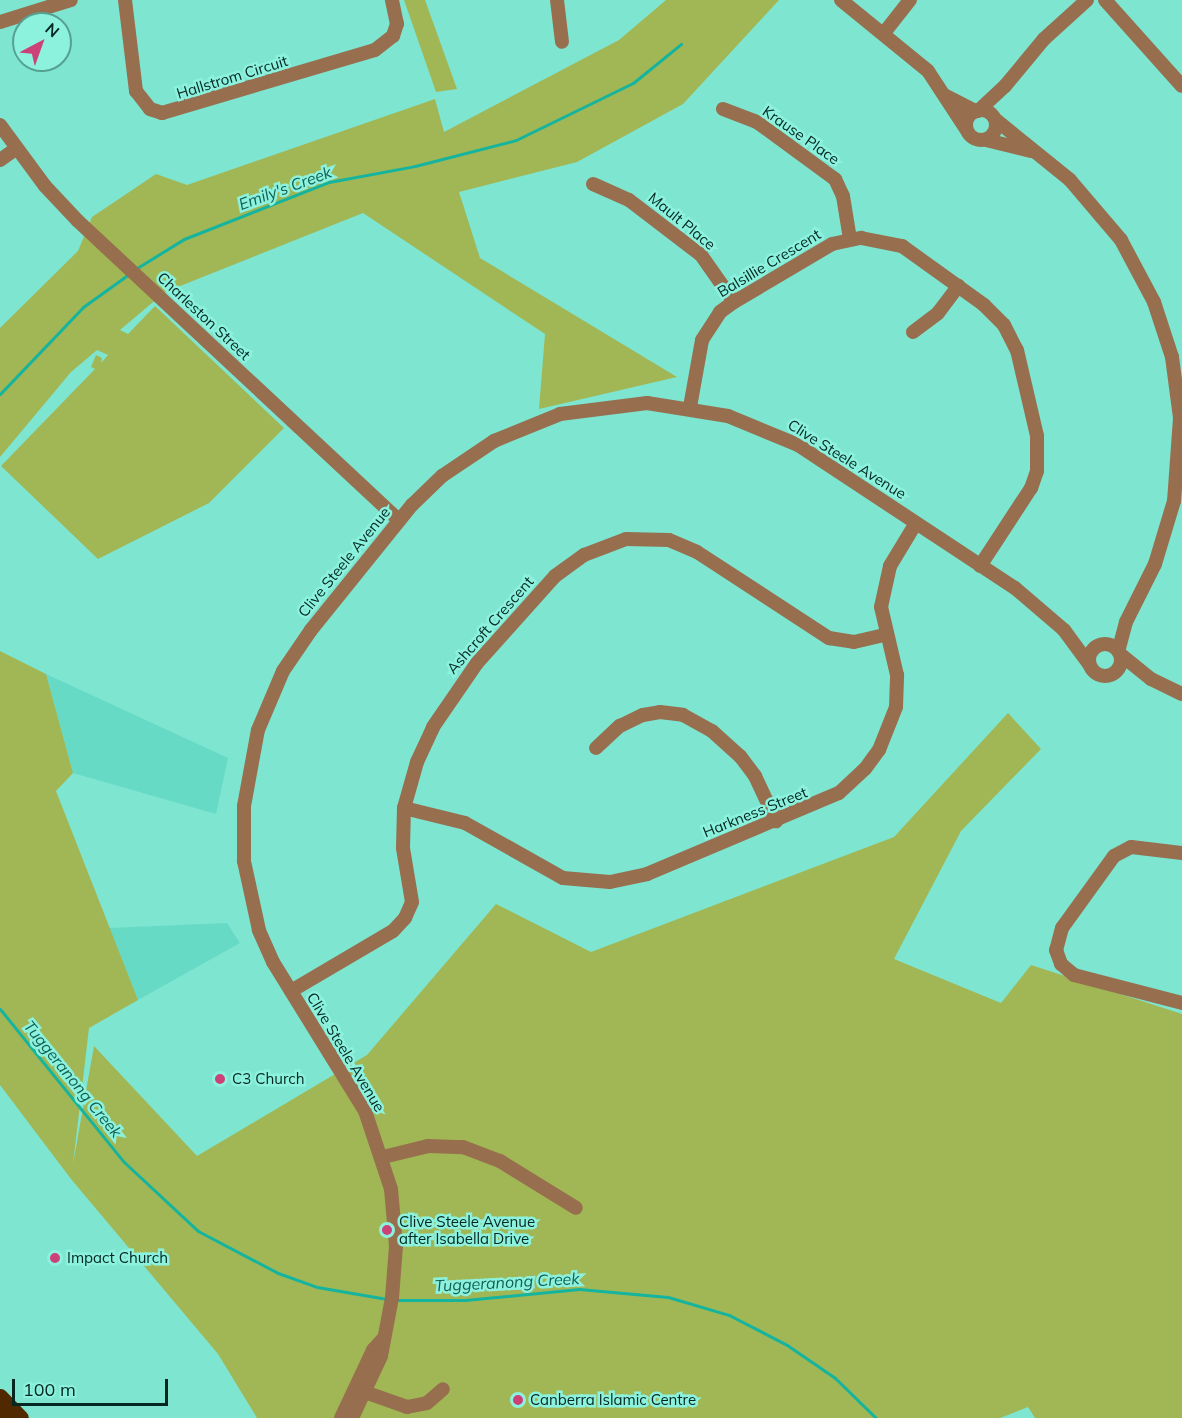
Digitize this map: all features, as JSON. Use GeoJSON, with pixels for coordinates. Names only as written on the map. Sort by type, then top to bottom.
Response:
{"type":"FeatureCollection","features":[{"type":"Feature","properties":{"kind":"main road"},"geometry":{"type":"LineString","coordinates":[[0,1396],[21,1418]]}},
{"type":"Feature","properties":{"kind":"main road"},"geometry":{"type":"LineString","coordinates":[[0,1411],[6,1418]]}},
{"type":"Feature","properties":{"kind":"street"},"geometry":{"type":"LineString","coordinates":[[0,22],[71,0]]}},
{"type":"Feature","properties":{"kind":"street","name":"Hallstrom Circuit"},"geometry":{"type":"LineString","coordinates":[[125,0],[136,91],[141,102],[162,113],[375,50],[393,36],[397,24],[392,0]]}},
{"type":"Feature","properties":{"kind":"street"},"geometry":{"type":"LineString","coordinates":[[557,0],[562,42]]}},
{"type":"Feature","properties":{"kind":"street"},"geometry":{"type":"LineString","coordinates":[[842,0],[920,62],[974,139],[1038,154]]}},
{"type":"Feature","properties":{"kind":"street"},"geometry":{"type":"LineString","coordinates":[[884,33],[910,0]]}},
{"type":"Feature","properties":{"kind":"street"},"geometry":{"type":"LineString","coordinates":[[966,129],[968,118],[1005,86],[1044,39],[1087,0]]}},
{"type":"Feature","properties":{"kind":"street"},"geometry":{"type":"LineString","coordinates":[[1106,0],[1182,86]]}},
{"type":"Feature","properties":{"kind":"street"},"geometry":{"type":"LineString","coordinates":[[986,140],[994,134],[995,119],[1005,86]]}},
{"type":"Feature","properties":{"kind":"street"},"geometry":{"type":"LineString","coordinates":[[946,96],[995,119],[1080,190],[1121,240],[1154,302],[1174,368],[1180,418],[1174,501],[1155,564],[1126,622],[1119,652],[1119,667],[1113,674]]}},
{"type":"Feature","properties":{"kind":"street","name":"Krause Place"},"geometry":{"type":"LineString","coordinates":[[723,109],[757,122],[834,178],[843,196],[850,239]]}},
{"type":"Feature","properties":{"kind":"street","name":"Charleston Street"},"geometry":{"type":"LineString","coordinates":[[0,124],[45,186],[120,260],[399,520]]}},
{"type":"Feature","properties":{"kind":"street"},"geometry":{"type":"LineString","coordinates":[[0,160],[16,149]]}},
{"type":"Feature","properties":{"kind":"street","name":"Mault Place"},"geometry":{"type":"LineString","coordinates":[[593,184],[629,200],[701,255],[734,302]]}},
{"type":"Feature","properties":{"kind":"street","name":"Balsillie Crescent"},"geometry":{"type":"LineString","coordinates":[[690,407],[702,340],[709,326],[734,302],[815,252],[850,239],[882,240],[902,246],[998,318],[1014,341],[1039,453],[1030,488],[980,566]]}},
{"type":"Feature","properties":{"kind":"street"},"geometry":{"type":"LineString","coordinates":[[913,332],[938,313],[958,286]]}},
{"type":"Feature","properties":{"kind":"street","name":"Clive Steele Avenue"},"geometry":{"type":"LineString","coordinates":[[347,1417],[361,1391],[373,1350],[383,1339],[396,1266],[394,1212],[383,1157],[357,1096],[291,991],[259,930],[249,897],[243,824],[249,768],[264,711],[287,665],[399,520],[429,488],[470,456],[539,421],[581,409],[626,404],[690,407],[764,428],[798,446],[1030,599],[1065,630],[1089,664]]}},
{"type":"Feature","properties":{"kind":"street","name":"Harkness Street"},"geometry":{"type":"LineString","coordinates":[[404,808],[465,823],[543,870],[586,882],[635,878],[839,793],[865,769],[879,750],[890,729],[898,696],[895,664],[885,635],[881,606],[890,566],[916,523]]}},
{"type":"Feature","properties":{"kind":"street","name":"Ashcroft Crescent"},"geometry":{"type":"LineString","coordinates":[[291,991],[393,931],[405,918],[412,902],[403,848],[404,808],[417,762],[433,728],[477,663],[555,576],[605,545],[648,538],[679,543],[829,638],[854,642],[885,635]]}},
{"type":"Feature","properties":{"kind":"street"},"geometry":{"type":"LineString","coordinates":[[1126,622],[1090,654],[1089,664],[1099,674],[1151,679]]}},
{"type":"Feature","properties":{"kind":"street","name":"Clive Steele Avenue"},"geometry":{"type":"LineString","coordinates":[[1065,630],[1100,644]]}},
{"type":"Feature","properties":{"kind":"street"},"geometry":{"type":"LineString","coordinates":[[1100,644],[1119,652],[1151,679],[1182,694]]}},
{"type":"Feature","properties":{"kind":"street"},"geometry":{"type":"LineString","coordinates":[[596,748],[620,726],[643,715],[660,712],[683,715],[712,731],[740,756],[755,776],[776,821]]}},
{"type":"Feature","properties":{"kind":"street"},"geometry":{"type":"LineString","coordinates":[[1182,854],[1131,848],[1114,856],[1062,928],[1056,950],[1061,964],[1074,975],[1182,1003]]}},
{"type":"Feature","properties":{"kind":"street"},"geometry":{"type":"LineString","coordinates":[[383,1157],[428,1146],[463,1147],[500,1161],[576,1208]]}},
{"type":"Feature","properties":{"kind":"street"},"geometry":{"type":"LineString","coordinates":[[361,1391],[407,1407],[427,1402],[443,1389]]}},
{"type":"Feature","properties":{"kind":"shaded area"},"geometry":{"type":"Polygon","coordinates":[[[46,674],[228,758],[216,814],[73,773],[46,674]]]}},
{"type":"Feature","properties":{"kind":"shaded area"},"geometry":{"type":"Polygon","coordinates":[[[227,923],[240,943],[138,1000],[109,928],[227,923]]]}},
{"type":"Feature","properties":{"kind":"green space"},"geometry":{"type":"Polygon","coordinates":[[[404,0],[425,0],[457,89],[436,92],[404,0]]]}},
{"type":"Feature","properties":{"kind":"green space"},"geometry":{"type":"Polygon","coordinates":[[[666,0],[779,0],[683,104],[577,162],[459,192],[480,258],[677,377],[539,409],[545,334],[363,213],[165,292],[120,330],[128,334],[155,306],[284,428],[209,503],[98,559],[1,466],[95,369],[91,367],[96,355],[102,358],[101,363],[108,355],[97,350],[71,372],[0,457],[0,328],[78,251],[92,217],[156,174],[187,185],[435,99],[444,132],[619,40],[666,0]]]}},
{"type":"Feature","properties":{"kind":"green space"},"geometry":{"type":"Polygon","coordinates":[[[0,651],[46,674],[73,773],[56,791],[138,1000],[89,1028],[73,1164],[94,1046],[197,1156],[367,1055],[496,904],[591,952],[894,837],[1008,713],[1041,749],[961,831],[894,959],[1001,1003],[1031,965],[1182,1014],[1182,1418],[1035,1418],[1028,1407],[1000,1418],[257,1418],[218,1354],[71,1179],[0,1085],[0,651]]]}},
{"type":"Feature","properties":{"kind":"waterway","name":"Emily's Creek"},"geometry":{"type":"LineString","coordinates":[[137,268],[184,239],[329,182],[415,166],[516,140],[633,83],[681,44]]}},
{"type":"Feature","properties":{"kind":"waterway","name":"Emily's Creek"},"geometry":{"type":"LineString","coordinates":[[0,394],[83,307],[129,274]]}},
{"type":"Feature","properties":{"kind":"waterway","name":"Tuggeranong Creek"},"geometry":{"type":"LineString","coordinates":[[0,1009],[124,1162],[198,1231],[278,1273],[317,1287],[387,1299]]}},
{"type":"Feature","properties":{"kind":"waterway","name":"Tuggeranong Creek"},"geometry":{"type":"LineString","coordinates":[[397,1300],[465,1300],[579,1289],[668,1297],[729,1315],[787,1345],[835,1378],[876,1418]]}},
{"type":"Feature","properties":{"kind":"place","name":"C3 Church"},"geometry":{"type":"Point","coordinates":[220,1079]}},
{"type":"Feature","properties":{"kind":"place","name":"Clive Steele Avenue after Isabella Drive"},"geometry":{"type":"Point","coordinates":[387,1230]}},
{"type":"Feature","properties":{"kind":"place","name":"Impact Church"},"geometry":{"type":"Point","coordinates":[55,1258]}},
{"type":"Feature","properties":{"kind":"place","name":"Canberra Islamic Centre"},"geometry":{"type":"Point","coordinates":[518,1400]}}]}
